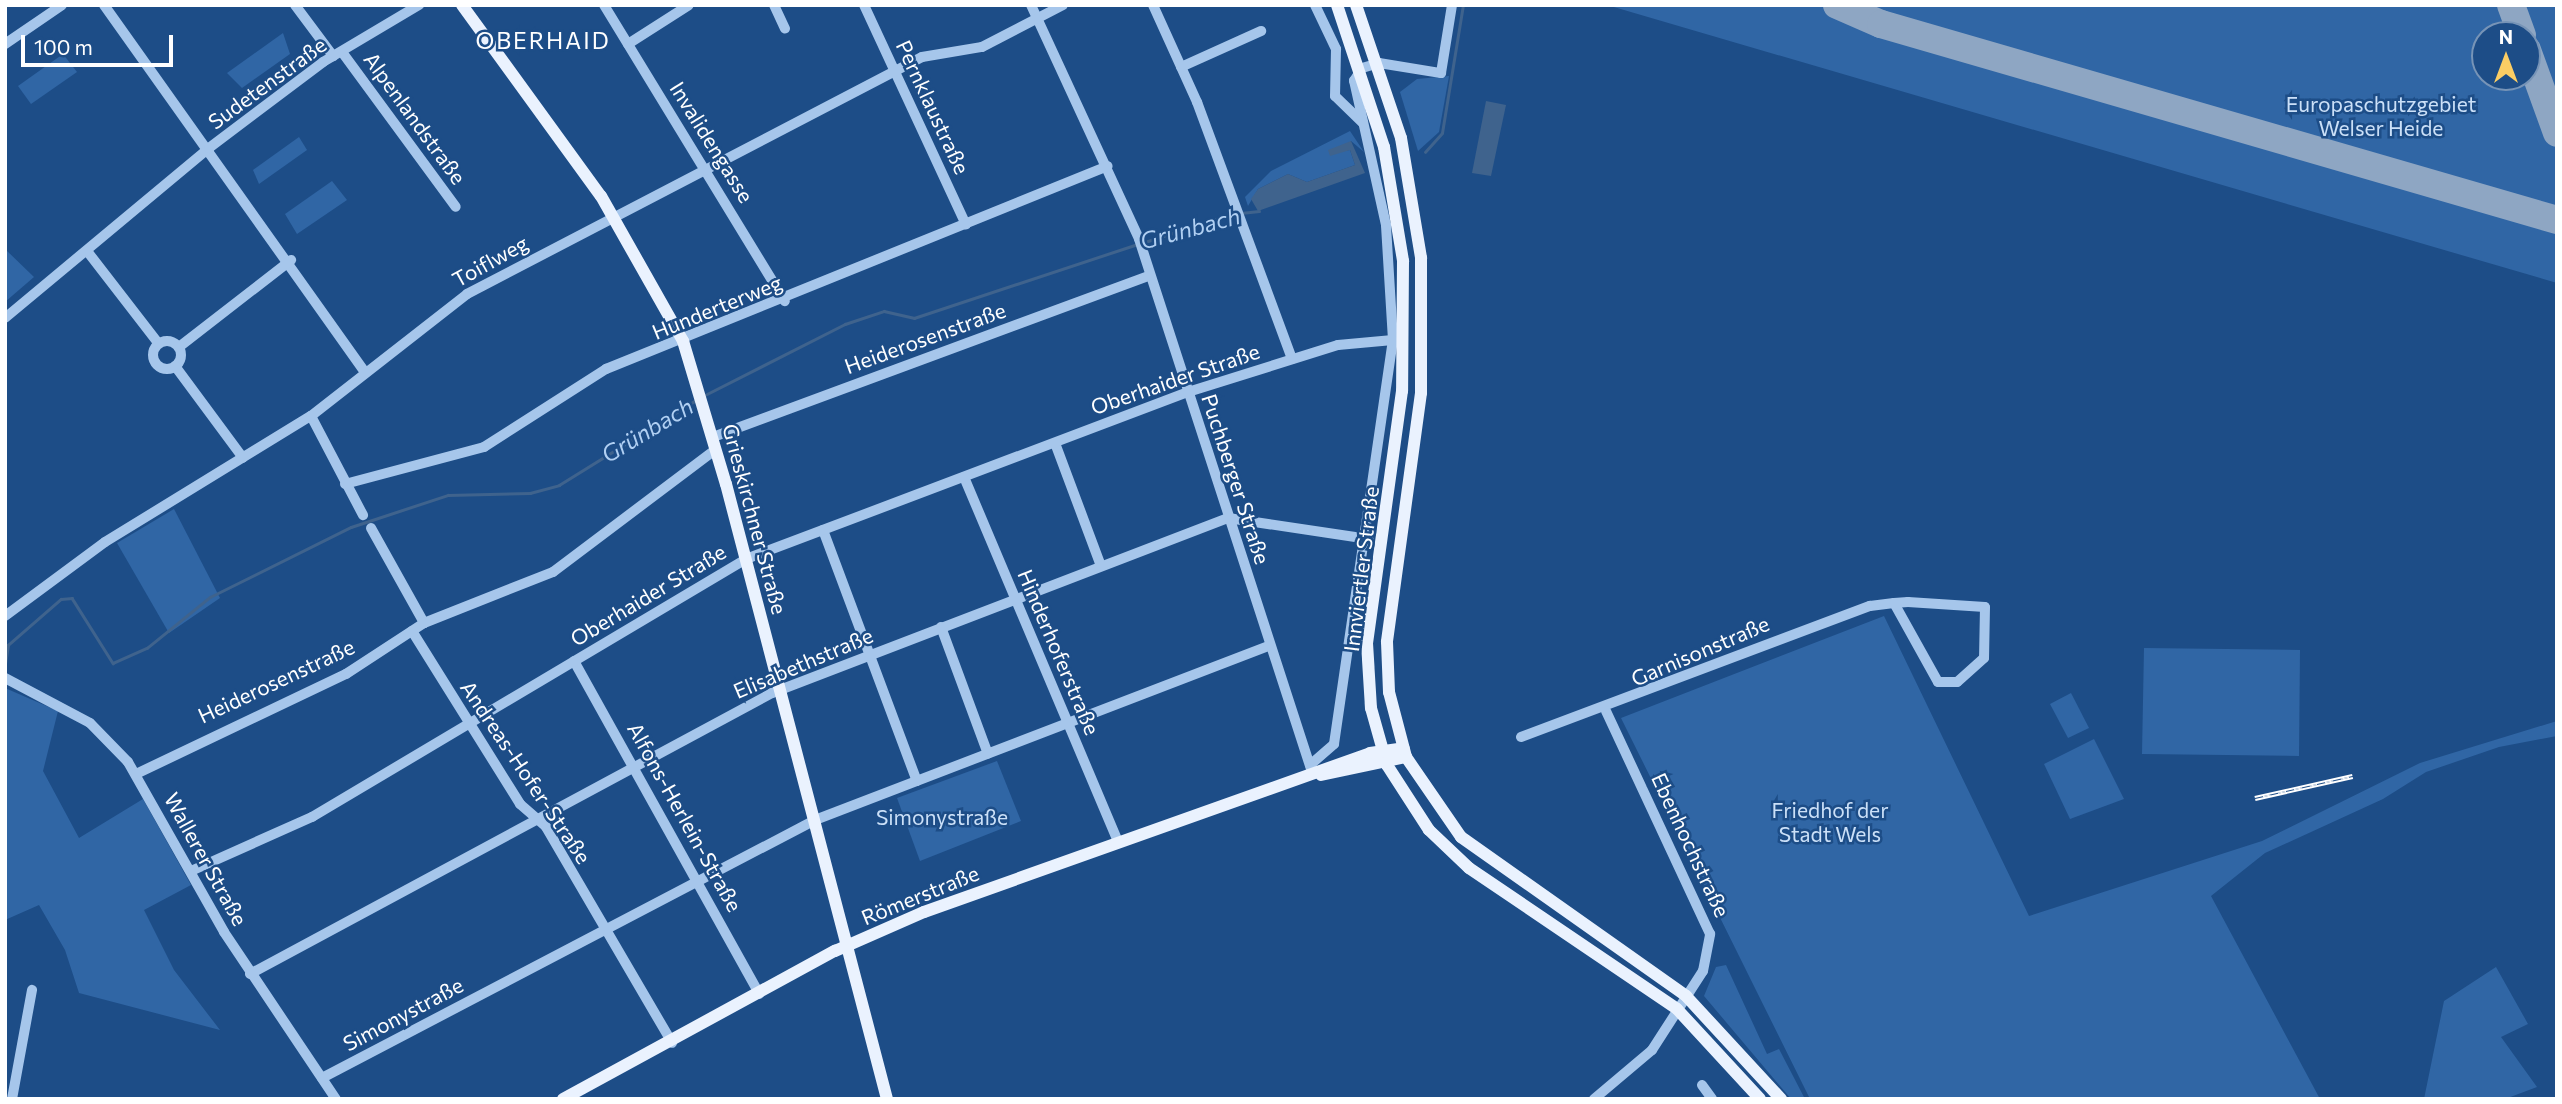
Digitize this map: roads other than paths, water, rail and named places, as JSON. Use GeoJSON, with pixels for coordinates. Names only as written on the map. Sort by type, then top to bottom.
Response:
{"type":"FeatureCollection","features":[{"type":"Feature","properties":{"kind":"main road","name":"Grieskirchner Straße"},"geometry":{"type":"LineString","coordinates":[[462,5],[615,219],[683,341],[715,443],[849,944],[887,1099]]}},
{"type":"Feature","properties":{"kind":"main road","name":"Innviertler Straße"},"geometry":{"type":"LineString","coordinates":[[1337,5],[1362,68],[1396,206],[1405,314],[1399,430],[1367,643],[1371,708],[1387,765],[1429,830],[1469,868],[1677,1009],[1760,1099]]}},
{"type":"Feature","properties":{"kind":"main road","name":"Innviertler Straße"},"geometry":{"type":"LineString","coordinates":[[1356,5],[1379,63],[1412,190],[1424,314],[1418,432],[1387,642],[1390,692],[1405,753],[1443,817],[1471,845],[1686,996],[1780,1099]]}},
{"type":"Feature","properties":{"kind":"main road","name":"Römerstraße"},"geometry":{"type":"LineString","coordinates":[[563,1099],[672,1043],[849,944],[1312,770],[1382,749],[1405,753]]}},
{"type":"Feature","properties":{"kind":"main road","name":"Römerstraße"},"geometry":{"type":"LineString","coordinates":[[1312,770],[1387,765],[1405,753]]}},
{"type":"Feature","properties":{"kind":"street"},"geometry":{"type":"LineString","coordinates":[[5,44],[62,5]]}},
{"type":"Feature","properties":{"kind":"street"},"geometry":{"type":"LineString","coordinates":[[104,5],[290,260],[364,371]]}},
{"type":"Feature","properties":{"kind":"street","name":"Alpenlandstraße"},"geometry":{"type":"LineString","coordinates":[[296,5],[338,54],[456,207]]}},
{"type":"Feature","properties":{"kind":"street","name":"Sudetenstraße"},"geometry":{"type":"LineString","coordinates":[[5,318],[209,148],[338,54],[419,5]]}},
{"type":"Feature","properties":{"kind":"street","name":"Invalidengasse"},"geometry":{"type":"LineString","coordinates":[[604,5],[707,168],[785,301]]}},
{"type":"Feature","properties":{"kind":"street"},"geometry":{"type":"LineString","coordinates":[[628,44],[689,5]]}},
{"type":"Feature","properties":{"kind":"street"},"geometry":{"type":"LineString","coordinates":[[774,5],[785,29]]}},
{"type":"Feature","properties":{"kind":"street","name":"Pernklaustraße"},"geometry":{"type":"LineString","coordinates":[[864,5],[966,225]]}},
{"type":"Feature","properties":{"kind":"street","name":"Puchberger Straße"},"geometry":{"type":"LineString","coordinates":[[1031,5],[1108,166],[1140,243],[1269,646],[1312,770]]}},
{"type":"Feature","properties":{"kind":"street","name":"Toiflweg"},"geometry":{"type":"LineString","coordinates":[[5,616],[105,542],[312,416],[364,371],[467,294],[922,57],[982,47],[1063,5]]}},
{"type":"Feature","properties":{"kind":"street"},"geometry":{"type":"LineString","coordinates":[[1153,5],[1238,207],[1292,359]]}},
{"type":"Feature","properties":{"kind":"street"},"geometry":{"type":"LineString","coordinates":[[1315,5],[1336,49],[1335,96],[1367,131]]}},
{"type":"Feature","properties":{"kind":"street"},"geometry":{"type":"LineString","coordinates":[[1312,770],[1334,744],[1368,539],[1393,340],[1386,225],[1354,81],[1362,68],[1379,63],[1441,73],[1452,5]]}},
{"type":"Feature","properties":{"kind":"street"},"geometry":{"type":"LineString","coordinates":[[1181,67],[1261,30]]}},
{"type":"Feature","properties":{"kind":"street","name":"Hunderterweg"},"geometry":{"type":"LineString","coordinates":[[345,484],[484,447],[513,433],[572,386],[785,301],[1108,166]]}},
{"type":"Feature","properties":{"kind":"street"},"geometry":{"type":"LineString","coordinates":[[87,251],[158,343],[179,347]]}},
{"type":"Feature","properties":{"kind":"street"},"geometry":{"type":"LineString","coordinates":[[175,366],[179,347],[290,260]]}},
{"type":"Feature","properties":{"kind":"street","name":"Heiderosenstraße"},"geometry":{"type":"LineString","coordinates":[[136,775],[346,674],[424,623],[553,572],[715,443],[1150,275]]}},
{"type":"Feature","properties":{"kind":"street","name":"Oberhaider Straße"},"geometry":{"type":"LineString","coordinates":[[191,871],[312,817],[746,559],[1188,393],[1338,345],[1393,340]]}},
{"type":"Feature","properties":{"kind":"street"},"geometry":{"type":"LineString","coordinates":[[158,343],[155,364],[175,366],[243,458]]}},
{"type":"Feature","properties":{"kind":"street"},"geometry":{"type":"LineString","coordinates":[[312,416],[363,515]]}},
{"type":"Feature","properties":{"kind":"street"},"geometry":{"type":"LineString","coordinates":[[1055,443],[1101,566]]}},
{"type":"Feature","properties":{"kind":"street","name":"Hinderhoferstraße"},"geometry":{"type":"LineString","coordinates":[[964,477],[1118,841]]}},
{"type":"Feature","properties":{"kind":"street","name":"Elisabethstraße"},"geometry":{"type":"LineString","coordinates":[[250,974],[535,818],[781,690],[869,655],[1228,518],[1368,539]]}},
{"type":"Feature","properties":{"kind":"street"},"geometry":{"type":"LineString","coordinates":[[371,528],[424,623]]}},
{"type":"Feature","properties":{"kind":"street"},"geometry":{"type":"LineString","coordinates":[[823,530],[917,781]]}},
{"type":"Feature","properties":{"kind":"street","name":"Garnisonstraße"},"geometry":{"type":"LineString","coordinates":[[1521,737],[1606,711],[1841,613],[1894,603],[1985,607],[1984,658],[1957,682],[1938,682],[1894,603]]}},
{"type":"Feature","properties":{"kind":"street"},"geometry":{"type":"LineString","coordinates":[[941,627],[988,754]]}},
{"type":"Feature","properties":{"kind":"street","name":"Andreas-Hofer-Straße"},"geometry":{"type":"LineString","coordinates":[[412,631],[467,724],[535,818],[672,1043]]}},
{"type":"Feature","properties":{"kind":"street","name":"Simonystraße"},"geometry":{"type":"LineString","coordinates":[[322,1078],[815,820],[1269,646]]}},
{"type":"Feature","properties":{"kind":"street","name":"Alfons-Herlein-Straße"},"geometry":{"type":"LineString","coordinates":[[574,661],[700,880],[759,994]]}},
{"type":"Feature","properties":{"kind":"street","name":"Wallerer Straße"},"geometry":{"type":"LineString","coordinates":[[6,678],[90,723],[136,775],[250,974],[336,1099]]}},
{"type":"Feature","properties":{"kind":"street","name":"Ebenhochstraße"},"geometry":{"type":"LineString","coordinates":[[1594,1099],[1634,1072],[1686,996],[1708,957],[1709,920],[1606,711]]}},
{"type":"Feature","properties":{"kind":"street"},"geometry":{"type":"LineString","coordinates":[[12,1099],[32,990]]}},
{"type":"Feature","properties":{"kind":"street"},"geometry":{"type":"LineString","coordinates":[[1702,1085],[1712,1099]]}},
{"type":"Feature","properties":{"kind":"waterway","name":"Grünbach"},"geometry":{"type":"LineString","coordinates":[[1425,152],[1442,133],[1463,5]]}},
{"type":"Feature","properties":{"kind":"waterway","name":"Grünbach"},"geometry":{"type":"LineString","coordinates":[[1241,213],[1259,211]]}},
{"type":"Feature","properties":{"kind":"waterway","name":"Grünbach"},"geometry":{"type":"LineString","coordinates":[[1145,242],[1235,213]]}},
{"type":"Feature","properties":{"kind":"waterway","name":"Grünbach"},"geometry":{"type":"LineString","coordinates":[[705,395],[845,324],[884,311],[914,318],[1138,244]]}},
{"type":"Feature","properties":{"kind":"waterway","name":"Grünbach"},"geometry":{"type":"LineString","coordinates":[[5,664],[8,645],[61,599],[72,598],[113,663],[147,648],[210,597],[351,527],[448,495],[530,493],[559,485],[696,400]]}},
{"type":"Feature","properties":{"kind":"railway"},"geometry":{"type":"LineString","coordinates":[[2255,798],[2353,776]]}},
{"type":"Feature","properties":{"kind":"district","name":"OBERHAID"},"geometry":{"type":"Point","coordinates":[543,40]}},
{"type":"Feature","properties":{"kind":"park label","name":"Europaschutzgebiet Welser Heide"},"geometry":{"type":"Point","coordinates":[2381,116]}},
{"type":"Feature","properties":{"kind":"park label","name":"Friedhof der Stadt Wels"},"geometry":{"type":"Point","coordinates":[1830,822]}}]}
